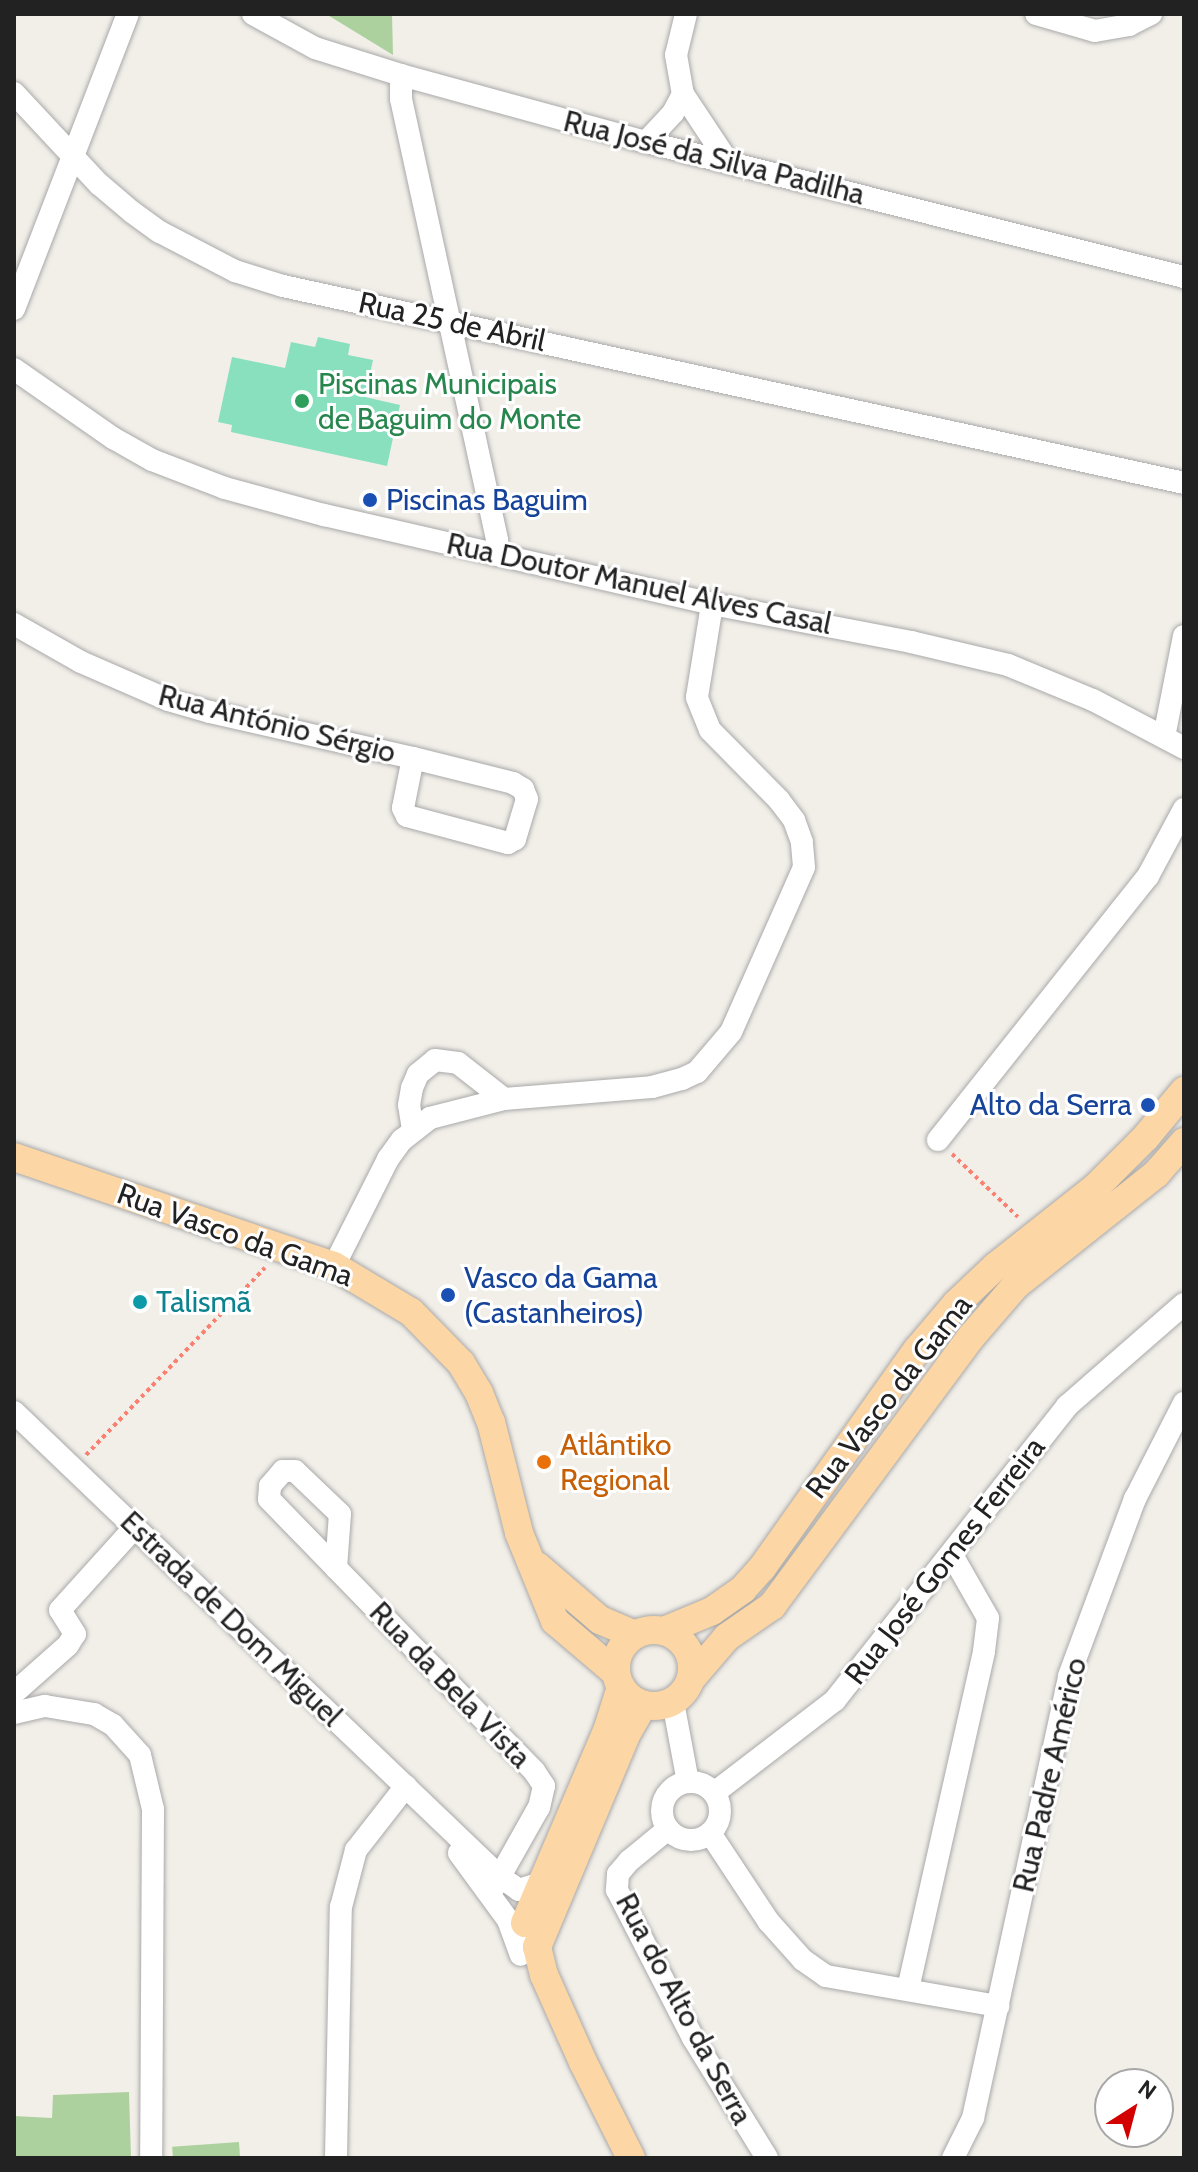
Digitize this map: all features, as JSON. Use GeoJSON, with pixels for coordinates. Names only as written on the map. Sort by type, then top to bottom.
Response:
{"type":"FeatureCollection","features":[{"type":"Feature","properties":{"kind":"main road","name":"Rua Vasco da Gama"},"geometry":{"type":"LineString","coordinates":[[664,1631],[712,1611],[743,1589],[762,1568],[917,1350],[956,1304],[995,1267],[1096,1187],[1146,1137],[1184,1091]]}},
{"type":"Feature","properties":{"kind":"main road","name":"Rua Vasco da Gama"},"geometry":{"type":"LineString","coordinates":[[691,1679],[727,1637],[772,1606],[972,1336],[1016,1285],[1156,1174],[1184,1142]]}},
{"type":"Feature","properties":{"kind":"main road","name":"Rua Vasco da Gama"},"geometry":{"type":"LineString","coordinates":[[14,1157],[334,1266],[411,1312],[461,1363],[491,1422],[518,1531],[555,1621],[618,1680]]}},
{"type":"Feature","properties":{"kind":"main road","name":"Rua Vasco da Gama"},"geometry":{"type":"LineString","coordinates":[[530,1560],[568,1596],[600,1620],[635,1635]]}},
{"type":"Feature","properties":{"kind":"main road"},"geometry":{"type":"LineString","coordinates":[[521,1955],[523,1929],[608,1728],[618,1680],[619,1651],[635,1635],[664,1631],[685,1644],[693,1667],[691,1679],[673,1702],[643,1705],[618,1680]]}},
{"type":"Feature","properties":{"kind":"main road","name":"Estrada de Dom Miguel"},"geometry":{"type":"LineString","coordinates":[[631,2158],[544,1975],[537,1947],[627,1733],[643,1705]]}},
{"type":"Feature","properties":{"kind":"main road","name":"Estrada de Dom Miguel"},"geometry":{"type":"LineString","coordinates":[[521,1955],[537,1996],[583,2062]]}},
{"type":"Feature","properties":{"kind":"street"},"geometry":{"type":"LineString","coordinates":[[14,309],[128,14]]}},
{"type":"Feature","properties":{"kind":"street","name":"Rua José da Silva Padilha"},"geometry":{"type":"LineString","coordinates":[[253,14],[315,48],[401,75],[646,142],[1184,277]]}},
{"type":"Feature","properties":{"kind":"street"},"geometry":{"type":"LineString","coordinates":[[686,14],[676,55],[683,94],[728,162]]}},
{"type":"Feature","properties":{"kind":"street"},"geometry":{"type":"LineString","coordinates":[[1036,14],[1095,31],[1129,25],[1151,14]]}},
{"type":"Feature","properties":{"kind":"street"},"geometry":{"type":"LineString","coordinates":[[401,75],[401,99],[497,555]]}},
{"type":"Feature","properties":{"kind":"street","name":"Rua 25 de Abril"},"geometry":{"type":"LineString","coordinates":[[14,93],[99,184],[141,219],[235,271],[283,286],[1184,483]]}},
{"type":"Feature","properties":{"kind":"street"},"geometry":{"type":"LineString","coordinates":[[646,142],[673,113],[683,94]]}},
{"type":"Feature","properties":{"kind":"street","name":"Rua Doutor Manuel Alves Casal"},"geometry":{"type":"LineString","coordinates":[[14,369],[72,412],[152,460],[225,488],[310,511],[712,604],[911,642],[1008,665],[1056,682],[1184,748]]}},
{"type":"Feature","properties":{"kind":"street"},"geometry":{"type":"LineString","coordinates":[[334,1266],[388,1159],[413,1130],[430,1118],[504,1099],[652,1087],[697,1072],[731,1032],[804,867],[802,842],[794,820],[710,730],[697,697],[712,604]]}},
{"type":"Feature","properties":{"kind":"street","name":"Rua António Sérgio"},"geometry":{"type":"LineString","coordinates":[[14,624],[81,662],[168,700],[413,758],[513,783],[523,789],[527,799],[515,839],[508,843],[407,816],[403,808],[413,758]]}},
{"type":"Feature","properties":{"kind":"street"},"geometry":{"type":"LineString","coordinates":[[1164,737],[1184,636]]}},
{"type":"Feature","properties":{"kind":"street"},"geometry":{"type":"LineString","coordinates":[[945,1147],[1148,876],[1169,842],[1184,809]]}},
{"type":"Feature","properties":{"kind":"street"},"geometry":{"type":"LineString","coordinates":[[413,1130],[409,1105],[412,1088],[418,1074],[435,1060],[458,1063],[504,1099]]}},
{"type":"Feature","properties":{"kind":"street","name":"Rua José Gomes Ferreira"},"geometry":{"type":"LineString","coordinates":[[714,1793],[835,1700],[1067,1406],[1178,1315]]}},
{"type":"Feature","properties":{"kind":"street","name":"Rua Padre Américo"},"geometry":{"type":"LineString","coordinates":[[953,2158],[973,2118],[1069,1676],[1135,1499],[1184,1403]]}},
{"type":"Feature","properties":{"kind":"street","name":"Estrada de Dom Miguel"},"geometry":{"type":"LineString","coordinates":[[14,1412],[446,1826],[460,1856],[495,1885],[521,1955]]}},
{"type":"Feature","properties":{"kind":"street"},"geometry":{"type":"LineString","coordinates":[[14,1693],[68,1645],[75,1634],[60,1610],[135,1527]]}},
{"type":"Feature","properties":{"kind":"street"},"geometry":{"type":"LineString","coordinates":[[908,1989],[984,1651],[988,1618],[952,1555]]}},
{"type":"Feature","properties":{"kind":"street","name":"Rua da Bela Vista"},"geometry":{"type":"LineString","coordinates":[[336,1568],[534,1771],[544,1786],[539,1807],[495,1885]]}},
{"type":"Feature","properties":{"kind":"street"},"geometry":{"type":"LineString","coordinates":[[673,1702],[688,1782]]}},
{"type":"Feature","properties":{"kind":"street"},"geometry":{"type":"LineString","coordinates":[[14,1713],[45,1706],[94,1714],[113,1725],[140,1755],[153,1809],[151,2158]]}},
{"type":"Feature","properties":{"kind":"street"},"geometry":{"type":"LineString","coordinates":[[688,1782],[698,1782],[714,1793],[719,1819],[710,1833],[692,1840],[668,1829],[663,1803],[672,1789],[688,1782]]}},
{"type":"Feature","properties":{"kind":"street"},"geometry":{"type":"LineString","coordinates":[[336,2158],[341,1907],[356,1850],[406,1786]]}},
{"type":"Feature","properties":{"kind":"street","name":"Rua do Alto da Serra"},"geometry":{"type":"LineString","coordinates":[[668,1829],[618,1874],[617,1890],[693,2038],[767,2158]]}},
{"type":"Feature","properties":{"kind":"street"},"geometry":{"type":"LineString","coordinates":[[710,1833],[769,1922],[803,1960],[826,1976],[998,2006]]}},
{"type":"Feature","properties":{"kind":"street"},"geometry":{"type":"LineString","coordinates":[[495,1885],[519,1890],[541,1883]]}},
{"type":"Feature","properties":{"kind":"path"},"geometry":{"type":"LineString","coordinates":[[945,1147],[1023,1221]]}},
{"type":"Feature","properties":{"kind":"path"},"geometry":{"type":"LineString","coordinates":[[74,1469],[285,1248]]}},
{"type":"Feature","properties":{"kind":"green space"},"geometry":{"type":"Polygon","coordinates":[[[326,14],[392,14],[393,55],[326,14]]]}},
{"type":"Feature","properties":{"kind":"green space","name":"Piscinas Municipais de Baguim do Monte"},"geometry":{"type":"Polygon","coordinates":[[[318,337],[350,344],[348,355],[373,360],[365,397],[400,405],[387,466],[231,432],[232,425],[218,422],[232,357],[285,368],[291,342],[315,347],[318,337]]]}},
{"type":"Feature","properties":{"kind":"green space"},"geometry":{"type":"Polygon","coordinates":[[[129,2092],[131,2158],[14,2158],[14,2116],[52,2118],[53,2095],[129,2092]]]}},
{"type":"Feature","properties":{"kind":"green space"},"geometry":{"type":"Polygon","coordinates":[[[239,2142],[240,2158],[173,2158],[172,2147],[239,2142]]]}},
{"type":"Feature","properties":{"kind":"place","name":"Piscinas Municipais de Baguim do Monte"},"geometry":{"type":"Point","coordinates":[302,401]}},
{"type":"Feature","properties":{"kind":"place","name":"Piscinas Baguim"},"geometry":{"type":"Point","coordinates":[370,500]}},
{"type":"Feature","properties":{"kind":"place","name":"Alto da Serra"},"geometry":{"type":"Point","coordinates":[1148,1105]}},
{"type":"Feature","properties":{"kind":"place","name":"Vasco da Gama (Castanheiros)"},"geometry":{"type":"Point","coordinates":[448,1295]}},
{"type":"Feature","properties":{"kind":"place","name":"Talismã"},"geometry":{"type":"Point","coordinates":[140,1302]}},
{"type":"Feature","properties":{"kind":"place","name":"Atlântiko Regional"},"geometry":{"type":"Point","coordinates":[544,1462]}}]}
